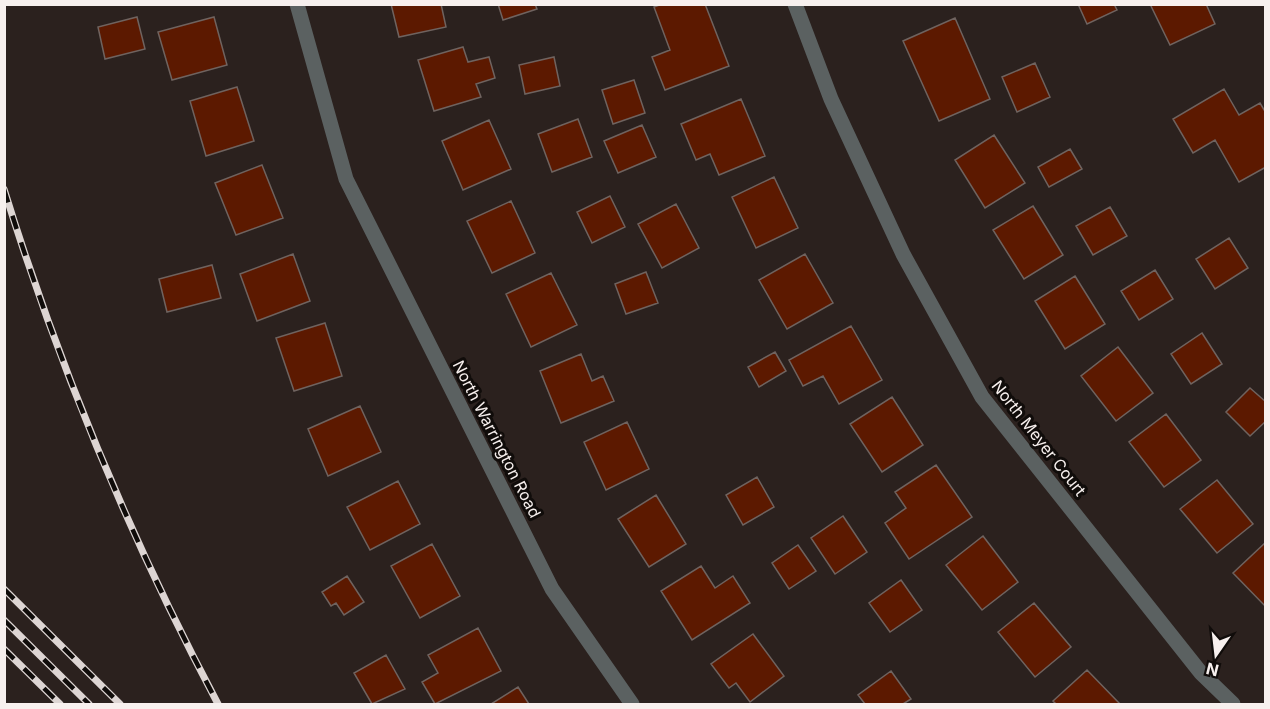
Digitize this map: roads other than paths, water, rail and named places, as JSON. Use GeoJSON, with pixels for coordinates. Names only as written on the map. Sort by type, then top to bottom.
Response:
{"type":"FeatureCollection","features":[{"type":"Feature","properties":{"kind":"street","name":"North Warrington Road"},"geometry":{"type":"LineString","coordinates":[[297,4],[346,180],[552,589],[632,705]]}},
{"type":"Feature","properties":{"kind":"street","name":"North Meyer Court"},"geometry":{"type":"LineString","coordinates":[[795,4],[831,99],[903,254],[982,397],[1201,673],[1233,705]]}},
{"type":"Feature","properties":{"kind":"railway"},"geometry":{"type":"LineString","coordinates":[[4,189],[48,322],[99,452],[156,579],[218,704]]}},
{"type":"Feature","properties":{"kind":"railway"},"geometry":{"type":"LineString","coordinates":[[4,589],[120,704]]}},
{"type":"Feature","properties":{"kind":"railway"},"geometry":{"type":"LineString","coordinates":[[4,620],[89,704]]}},
{"type":"Feature","properties":{"kind":"railway"},"geometry":{"type":"LineString","coordinates":[[4,649],[60,704]]}}]}
